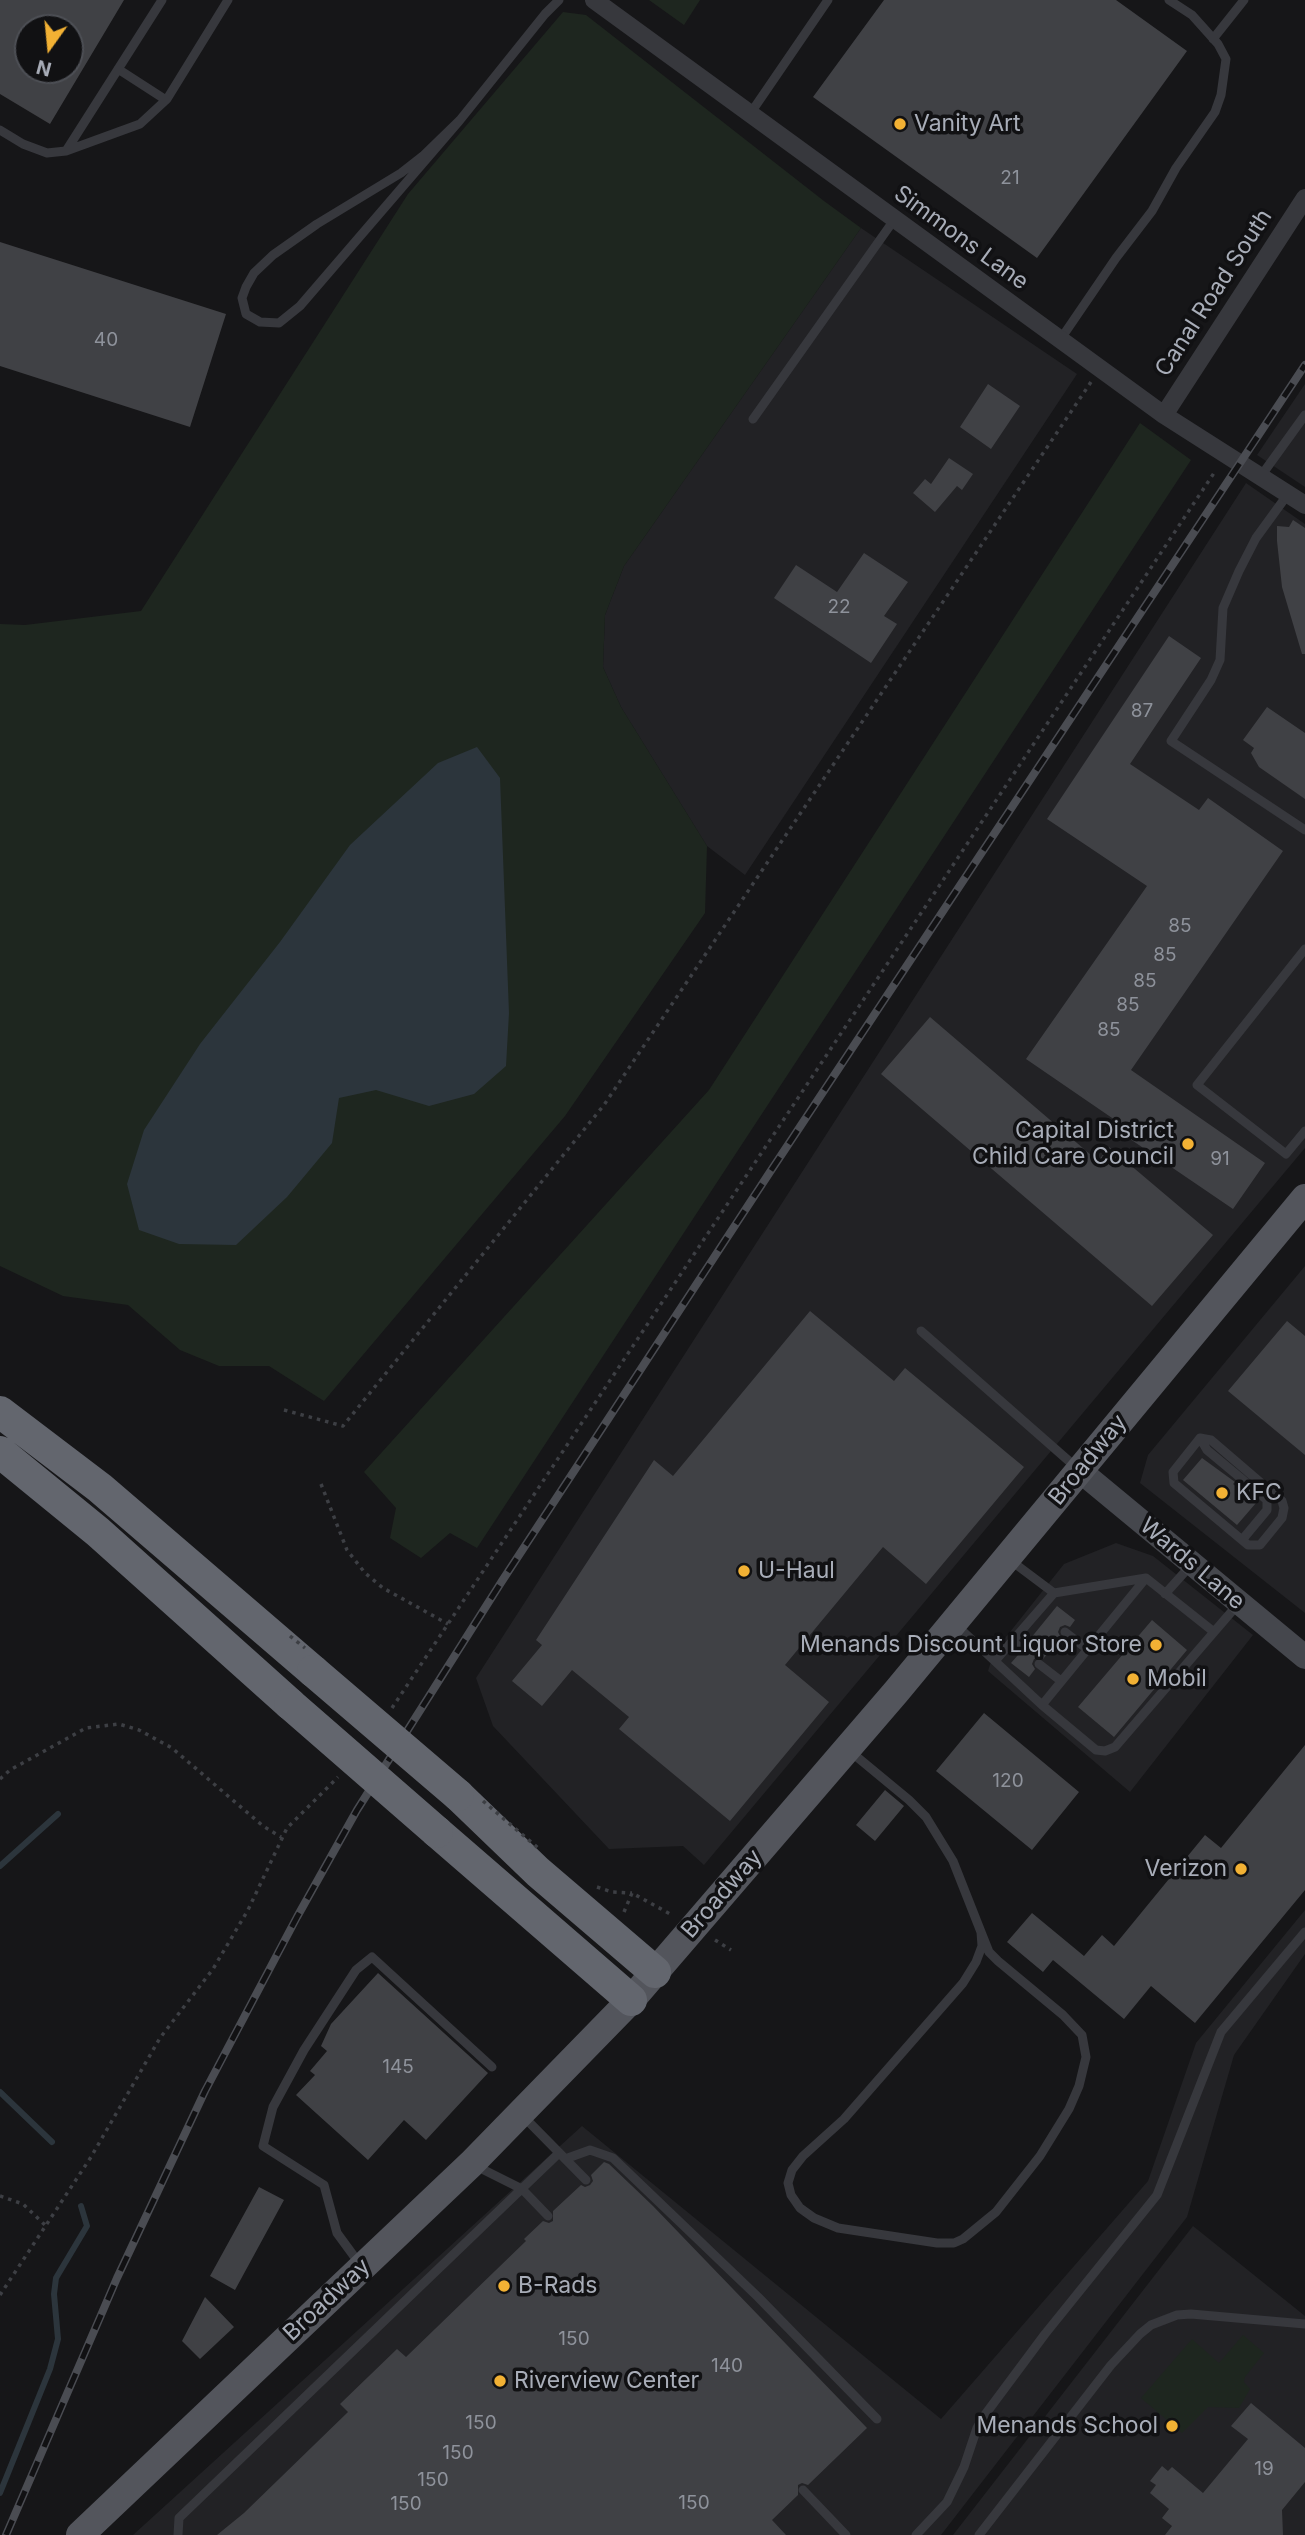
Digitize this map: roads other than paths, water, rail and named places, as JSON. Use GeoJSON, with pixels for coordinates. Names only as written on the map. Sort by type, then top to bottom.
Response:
{"type":"FeatureCollection","features":[{"type":"Feature","properties":{"kind":"highway"},"geometry":{"type":"LineString","coordinates":[[0,1412],[100,1488],[458,1795],[538,1871],[655,1972]]}},
{"type":"Feature","properties":{"kind":"highway"},"geometry":{"type":"LineString","coordinates":[[0,1452],[98,1532],[290,1704],[631,2000]]}},
{"type":"Feature","properties":{"kind":"main road","name":"Broadway"},"geometry":{"type":"LineString","coordinates":[[80,2535],[471,2164],[631,2000],[954,1623],[1305,1198]]}},
{"type":"Feature","properties":{"kind":"street","name":"Simmons Lane"},"geometry":{"type":"LineString","coordinates":[[594,0],[1164,415],[1305,505]]}},
{"type":"Feature","properties":{"kind":"street","name":"Canal Road South"},"geometry":{"type":"LineString","coordinates":[[1164,415],[1305,198]]}},
{"type":"Feature","properties":{"kind":"street","name":"Wards Lane"},"geometry":{"type":"LineString","coordinates":[[1079,1470],[1305,1657]]}},
{"type":"Feature","properties":{"kind":"lane"},"geometry":{"type":"LineString","coordinates":[[65,151],[162,0]]}},
{"type":"Feature","properties":{"kind":"lane"},"geometry":{"type":"LineString","coordinates":[[0,130],[23,144],[47,153],[65,151],[140,124],[166,100],[228,0]]}},
{"type":"Feature","properties":{"kind":"lane"},"geometry":{"type":"LineString","coordinates":[[460,120],[401,173],[317,224],[273,255],[254,273],[246,287],[242,298],[246,314],[260,323],[270,324],[279,323],[294,312],[460,120],[559,0]]}},
{"type":"Feature","properties":{"kind":"lane"},"geometry":{"type":"LineString","coordinates":[[750,114],[828,0]]}},
{"type":"Feature","properties":{"kind":"lane"},"geometry":{"type":"LineString","coordinates":[[1060,340],[1152,211],[1175,168],[1215,112],[1225,79],[1226,59],[1213,38],[1192,15],[1169,0]]}},
{"type":"Feature","properties":{"kind":"lane"},"geometry":{"type":"LineString","coordinates":[[1213,38],[1244,0]]}},
{"type":"Feature","properties":{"kind":"lane"},"geometry":{"type":"LineString","coordinates":[[118,69],[166,100]]}},
{"type":"Feature","properties":{"kind":"lane"},"geometry":{"type":"LineString","coordinates":[[753,419],[894,219]]}},
{"type":"Feature","properties":{"kind":"lane"},"geometry":{"type":"LineString","coordinates":[[1261,476],[1305,415]]}},
{"type":"Feature","properties":{"kind":"lane"},"geometry":{"type":"LineString","coordinates":[[1288,494],[1256,538],[1238,571],[1223,608],[1220,660],[1211,680],[1171,741],[1305,830]]}},
{"type":"Feature","properties":{"kind":"lane"},"geometry":{"type":"LineString","coordinates":[[1305,949],[1198,1085],[1286,1154],[1305,1131]]}},
{"type":"Feature","properties":{"kind":"lane"},"geometry":{"type":"LineString","coordinates":[[921,1331],[1079,1470]]}},
{"type":"Feature","properties":{"kind":"lane"},"geometry":{"type":"LineString","coordinates":[[1200,1438],[1207,1450],[1268,1502],[1267,1510],[1242,1540]]}},
{"type":"Feature","properties":{"kind":"lane"},"geometry":{"type":"LineString","coordinates":[[1200,1438],[1211,1440],[1284,1504],[1282,1518],[1262,1544],[1251,1546],[1242,1540],[1174,1483],[1173,1472],[1200,1438]]}},
{"type":"Feature","properties":{"kind":"lane"},"geometry":{"type":"LineString","coordinates":[[1007,1559],[1054,1592]]}},
{"type":"Feature","properties":{"kind":"lane"},"geometry":{"type":"LineString","coordinates":[[1166,1594],[1192,1564]]}},
{"type":"Feature","properties":{"kind":"lane"},"geometry":{"type":"LineString","coordinates":[[1042,1705],[1146,1578]]}},
{"type":"Feature","properties":{"kind":"lane"},"geometry":{"type":"LineString","coordinates":[[995,1661],[1054,1592],[1146,1578],[1214,1632]]}},
{"type":"Feature","properties":{"kind":"lane"},"geometry":{"type":"LineString","coordinates":[[954,1623],[1042,1705],[1096,1750],[1105,1751],[1115,1747],[1239,1603]]}},
{"type":"Feature","properties":{"kind":"lane"},"geometry":{"type":"LineString","coordinates":[[1039,1610],[1048,1617]]}},
{"type":"Feature","properties":{"kind":"lane"},"geometry":{"type":"LineString","coordinates":[[1066,1632],[1087,1649]]}},
{"type":"Feature","properties":{"kind":"lane"},"geometry":{"type":"LineString","coordinates":[[1012,1641],[1022,1649]]}},
{"type":"Feature","properties":{"kind":"lane"},"geometry":{"type":"LineString","coordinates":[[1039,1664],[1061,1681]]}},
{"type":"Feature","properties":{"kind":"lane"},"geometry":{"type":"LineString","coordinates":[[847,1749],[916,1805],[926,1817],[953,1861],[989,1952],[1063,2015],[1082,2035],[1086,2057],[1079,2086],[1069,2109],[1040,2156],[996,2212],[963,2239],[954,2243],[937,2244],[838,2228],[814,2218],[800,2208],[791,2195],[788,2183],[792,2170],[803,2156],[844,2119],[963,1983],[980,1954],[981,1932]]}},
{"type":"Feature","properties":{"kind":"lane"},"geometry":{"type":"LineString","coordinates":[[916,2535],[947,2502],[984,2416],[1045,2334],[1157,2195],[1221,2032],[1305,1932]]}},
{"type":"Feature","properties":{"kind":"lane"},"geometry":{"type":"LineString","coordinates":[[362,2267],[337,2233],[324,2185],[263,2146],[273,2107],[333,2004],[356,1970],[372,1957],[492,2067]]}},
{"type":"Feature","properties":{"kind":"lane"},"geometry":{"type":"LineString","coordinates":[[521,2114],[586,2180]]}},
{"type":"Feature","properties":{"kind":"lane"},"geometry":{"type":"LineString","coordinates":[[178,2535],[179,2518],[522,2189],[562,2156],[590,2150],[613,2158],[758,2297],[877,2419]]}},
{"type":"Feature","properties":{"kind":"lane"},"geometry":{"type":"LineString","coordinates":[[471,2164],[522,2189],[548,2216]]}},
{"type":"Feature","properties":{"kind":"lane"},"geometry":{"type":"LineString","coordinates":[[979,2535],[1111,2365],[1151,2325],[1177,2315],[1191,2314],[1305,2324]]}},
{"type":"Feature","properties":{"kind":"lane"},"geometry":{"type":"LineString","coordinates":[[803,2490],[846,2535]]}},
{"type":"Feature","properties":{"kind":"waterway"},"geometry":{"type":"LineString","coordinates":[[0,1866],[58,1814]]}},
{"type":"Feature","properties":{"kind":"waterway"},"geometry":{"type":"LineString","coordinates":[[0,2092],[52,2142]]}},
{"type":"Feature","properties":{"kind":"waterway"},"geometry":{"type":"LineString","coordinates":[[0,2493],[50,2369],[58,2339],[54,2294],[56,2278],[87,2226],[81,2206]]}},
{"type":"Feature","properties":{"kind":"railway"},"geometry":{"type":"LineString","coordinates":[[6,2535],[117,2278],[205,2091],[357,1810],[502,1581],[770,1172],[1305,365]]}},
{"type":"Feature","properties":{"kind":"place","name":"Vanity Art"},"geometry":{"type":"Point","coordinates":[900,124]}},
{"type":"Feature","properties":{"kind":"place","name":"Capital District Child Care Council"},"geometry":{"type":"Point","coordinates":[1188,1144]}},
{"type":"Feature","properties":{"kind":"place","name":"KFC"},"geometry":{"type":"Point","coordinates":[1222,1493]}},
{"type":"Feature","properties":{"kind":"place","name":"U-Haul"},"geometry":{"type":"Point","coordinates":[744,1571]}},
{"type":"Feature","properties":{"kind":"place","name":"Menands Discount Liquor Store"},"geometry":{"type":"Point","coordinates":[1156,1645]}},
{"type":"Feature","properties":{"kind":"place","name":"Mobil"},"geometry":{"type":"Point","coordinates":[1133,1679]}},
{"type":"Feature","properties":{"kind":"place","name":"Verizon"},"geometry":{"type":"Point","coordinates":[1241,1869]}},
{"type":"Feature","properties":{"kind":"place","name":"B-Rads"},"geometry":{"type":"Point","coordinates":[504,2286]}},
{"type":"Feature","properties":{"kind":"place","name":"Riverview Center"},"geometry":{"type":"Point","coordinates":[500,2381]}},
{"type":"Feature","properties":{"kind":"place","name":"Menands School"},"geometry":{"type":"Point","coordinates":[1172,2426]}}]}
